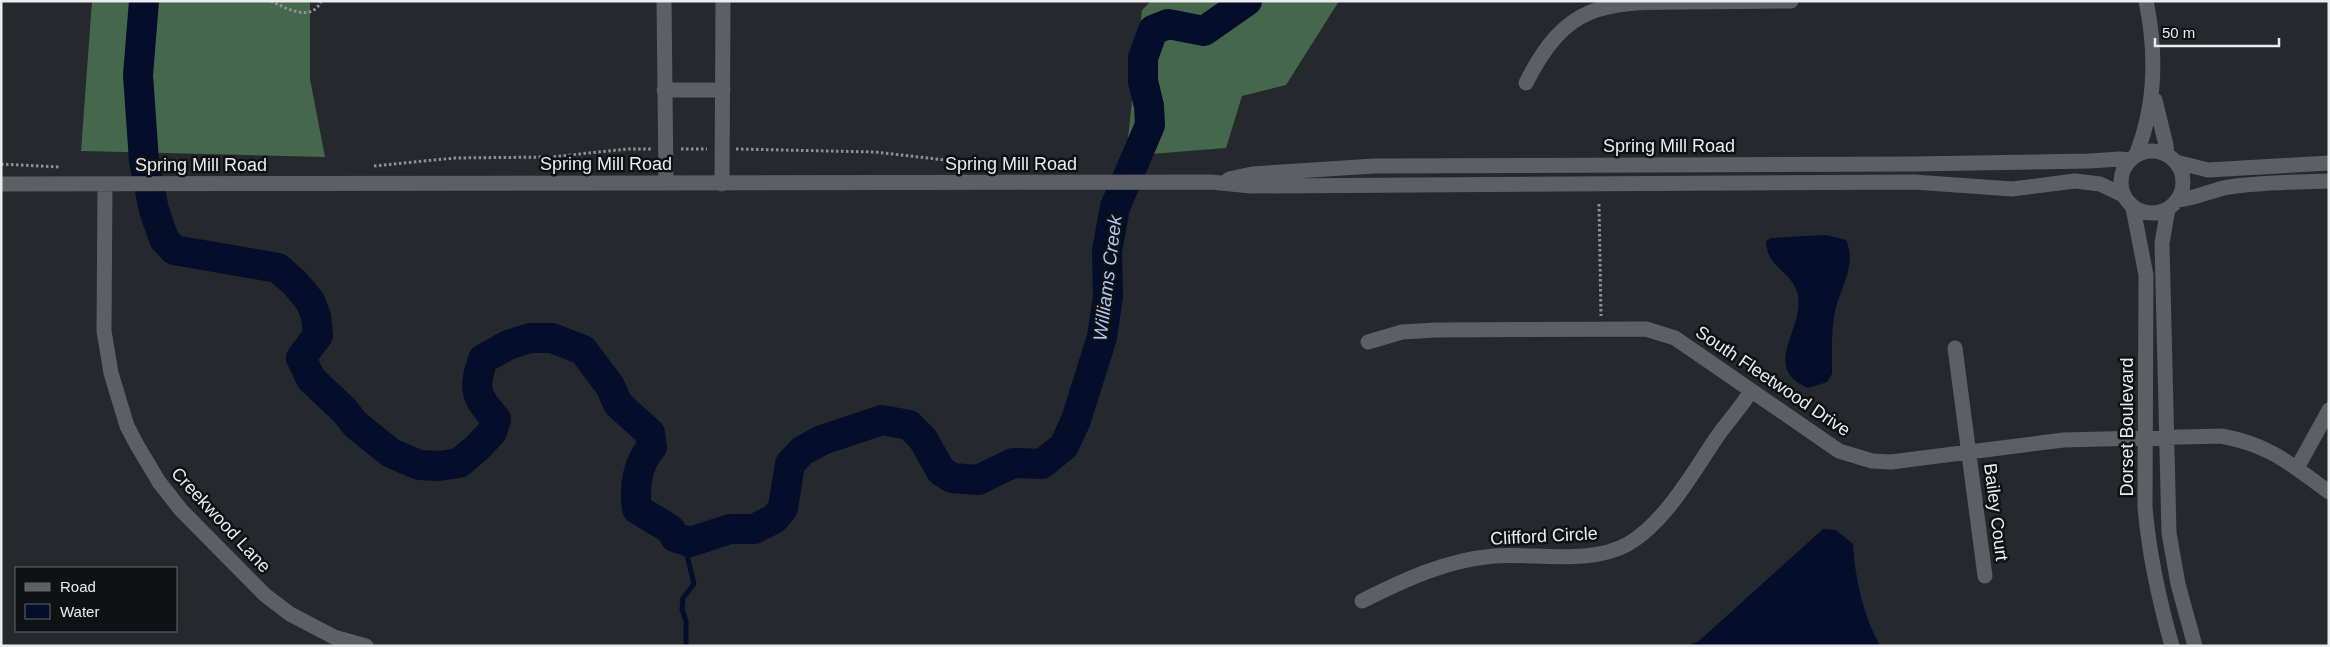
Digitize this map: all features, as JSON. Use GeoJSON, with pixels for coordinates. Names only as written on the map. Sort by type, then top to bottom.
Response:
{"type":"FeatureCollection","features":[{"type":"Feature","properties":{"kind":"street"},"geometry":{"type":"LineString","coordinates":[[664,1],[666,183]]}},
{"type":"Feature","properties":{"kind":"street"},"geometry":{"type":"LineString","coordinates":[[722,184],[723,1]]}},
{"type":"Feature","properties":{"kind":"street"},"geometry":{"type":"LineString","coordinates":[[1526,83],[1546,47],[1564,29],[1585,14],[1604,6],[1642,2],[1791,1]]}},
{"type":"Feature","properties":{"kind":"street"},"geometry":{"type":"LineString","coordinates":[[2146,1],[2151,26],[2153,93],[2146,131],[2121,177],[2123,195],[2133,208],[2150,214],[2211,191],[2242,185],[2329,181]]}},
{"type":"Feature","properties":{"kind":"street"},"geometry":{"type":"LineString","coordinates":[[664,90],[723,90]]}},
{"type":"Feature","properties":{"kind":"street"},"geometry":{"type":"LineString","coordinates":[[2153,93],[2166,145],[2172,159],[2181,171],[2183,181],[2172,205]]}},
{"type":"Feature","properties":{"kind":"street"},"geometry":{"type":"LineString","coordinates":[[2132,158],[2152,151],[2208,170],[2329,163]]}},
{"type":"Feature","properties":{"kind":"street","name":"Spring Mill Road"},"geometry":{"type":"LineString","coordinates":[[1210,182],[1252,174],[1374,166],[1914,164],[2090,161],[2132,158]]}},
{"type":"Feature","properties":{"kind":"street","name":"Spring Mill Road"},"geometry":{"type":"LineString","coordinates":[[1,184],[1210,182],[1261,186],[1914,182],[2012,189],[2075,181],[2100,184],[2123,195]]}},
{"type":"Feature","properties":{"kind":"street","name":"Creekwood Lane"},"geometry":{"type":"LineString","coordinates":[[105,184],[104,331],[111,374],[127,426],[137,445],[159,482],[182,510],[265,595],[290,614],[334,637],[366,646]]}},
{"type":"Feature","properties":{"kind":"street","name":"Dorset Boulevard"},"geometry":{"type":"LineString","coordinates":[[2172,205],[2162,243],[2156,437],[2145,507],[2148,541],[2162,611],[2172,646]]}},
{"type":"Feature","properties":{"kind":"street","name":"Dorset Boulevard"},"geometry":{"type":"LineString","coordinates":[[2133,208],[2146,275],[2156,437],[2169,533],[2178,584],[2195,646]]}},
{"type":"Feature","properties":{"kind":"street","name":"South Fleetwood Drive"},"geometry":{"type":"LineString","coordinates":[[1368,342],[1402,332],[1436,330],[1646,329],[1675,338],[1839,451],[1872,461],[1891,462],[2064,440],[2221,436],[2241,440],[2271,451],[2329,492]]}},
{"type":"Feature","properties":{"kind":"street","name":"Bailey Court"},"geometry":{"type":"LineString","coordinates":[[1955,348],[1970,452],[1984,576]]}},
{"type":"Feature","properties":{"kind":"street","name":"Clifford Circle"},"geometry":{"type":"LineString","coordinates":[[1362,601],[1404,580],[1452,562],[1493,556],[1586,555],[1606,552],[1627,544],[1664,514],[1751,391]]}},
{"type":"Feature","properties":{"kind":"street"},"geometry":{"type":"LineString","coordinates":[[2297,468],[2329,410]]}},
{"type":"Feature","properties":{"kind":"path"},"geometry":{"type":"LineString","coordinates":[[271,1],[292,11],[304,13],[316,9],[321,1]]}},
{"type":"Feature","properties":{"kind":"path"},"geometry":{"type":"LineString","coordinates":[[364,167],[455,158],[550,157],[629,149],[723,148],[836,150],[923,157],[997,166]]}},
{"type":"Feature","properties":{"kind":"path"},"geometry":{"type":"LineString","coordinates":[[1599,204],[1601,329]]}},
{"type":"Feature","properties":{"kind":"green space"},"geometry":{"type":"Polygon","coordinates":[[[92,1],[310,1],[310,79],[325,157],[81,151],[92,1]]]}},
{"type":"Feature","properties":{"kind":"green space"},"geometry":{"type":"Polygon","coordinates":[[[1151,1],[1339,1],[1286,85],[1242,96],[1226,148],[1126,156],[1142,10],[1151,1]]]}},
{"type":"Feature","properties":{"kind":"water"},"geometry":{"type":"Polygon","coordinates":[[[1826,235],[1846,240],[1850,258],[1849,267],[1835,311],[1832,342],[1832,374],[1827,382],[1808,388],[1794,379],[1787,369],[1785,357],[1799,305],[1797,292],[1794,284],[1770,258],[1766,241],[1771,238],[1826,235]]]}},
{"type":"Feature","properties":{"kind":"water"},"geometry":{"type":"Polygon","coordinates":[[[1823,529],[1836,530],[1853,544],[1861,596],[1869,622],[1880,646],[1687,646],[1699,641],[1823,529]]]}},
{"type":"Feature","properties":{"kind":"waterway","name":"Williams Creek"},"geometry":{"type":"LineString","coordinates":[[144,1],[138,75],[144,161],[154,210],[164,239],[174,250],[278,268],[295,283],[310,301],[316,316],[318,335],[301,358],[311,379],[344,410],[356,425],[391,453],[419,465],[439,466],[459,463],[492,432],[496,419],[480,398],[477,385],[483,359],[508,345],[530,338],[552,338],[583,350],[610,386],[618,404],[650,433],[652,447],[643,460],[636,484],[637,509],[670,529],[675,537],[690,542],[730,529],[754,529],[774,519],[783,508],[790,464],[802,451],[822,440],[882,420],[909,425],[923,439],[941,471],[952,478],[978,480],[1013,463],[1042,464],[1064,446],[1076,420],[1102,337],[1108,297],[1107,251],[1115,207],[1150,125],[1149,106],[1143,81],[1143,58],[1153,30],[1168,24],[1204,31],[1247,1]]}},
{"type":"Feature","properties":{"kind":"waterway"},"geometry":{"type":"LineString","coordinates":[[683,539],[694,584],[683,598],[682,609],[686,621],[686,646]]}}]}
